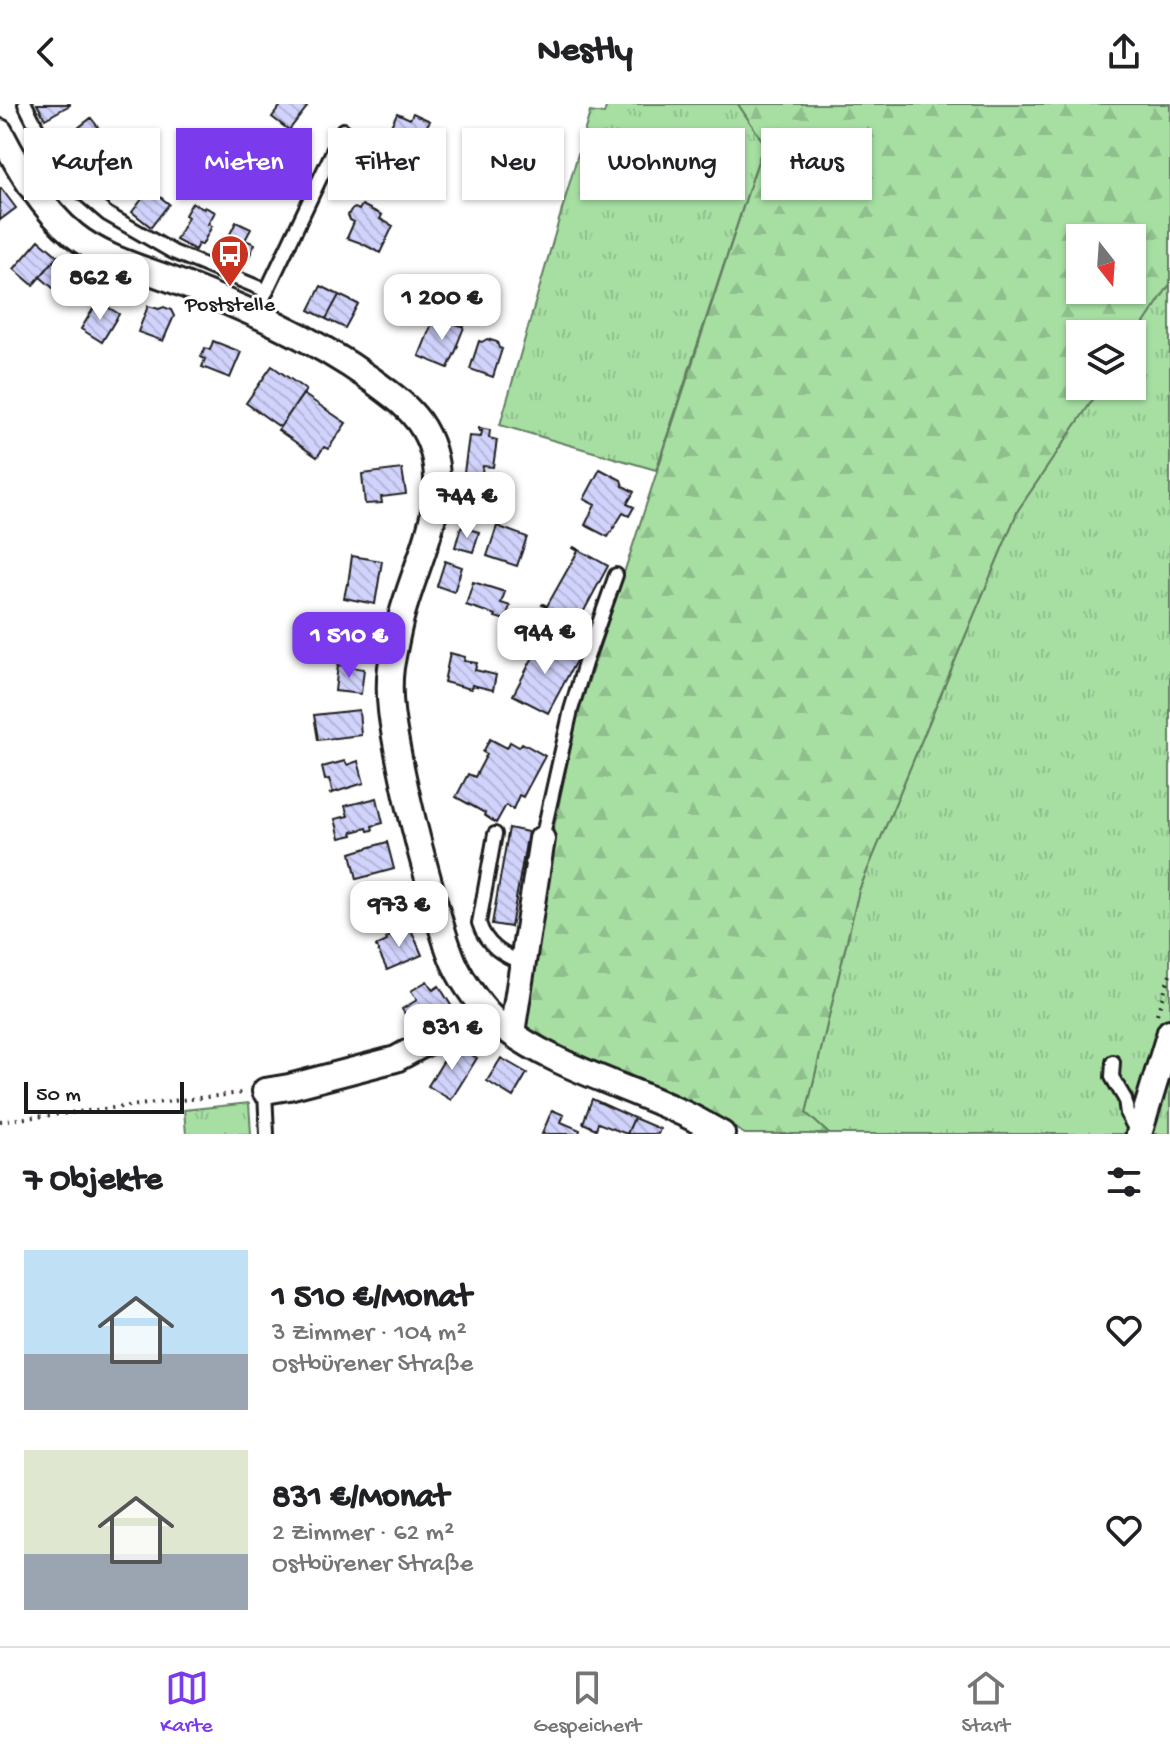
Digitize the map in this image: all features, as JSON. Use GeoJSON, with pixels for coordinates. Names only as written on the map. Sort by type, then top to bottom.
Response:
{"type":"FeatureCollection","features":[{"type":"Feature","properties":{"kind":"street"},"geometry":{"type":"LineString","coordinates":[[0,132],[13,158],[46,205],[77,238],[116,259],[256,313],[342,358],[403,403],[421,425],[438,473],[431,531],[401,618],[389,694],[411,819],[455,964],[485,1011],[539,1051],[679,1111],[722,1134]]}},
{"type":"Feature","properties":{"kind":"street"},"geometry":{"type":"LineString","coordinates":[[512,1033],[542,839]]}},
{"type":"Feature","properties":{"kind":"street"},"geometry":{"type":"LineString","coordinates":[[265,1091],[396,1059],[485,1011]]}},
{"type":"Feature","properties":{"kind":"street"},"geometry":{"type":"LineString","coordinates":[[1139,1134],[1170,1032]]}},
{"type":"Feature","properties":{"kind":"lane"},"geometry":{"type":"LineString","coordinates":[[25,104],[60,165],[78,189],[107,214],[173,252],[267,291]]}},
{"type":"Feature","properties":{"kind":"lane"},"geometry":{"type":"LineString","coordinates":[[256,313],[328,162]]}},
{"type":"Feature","properties":{"kind":"lane"},"geometry":{"type":"LineString","coordinates":[[542,839],[571,710],[616,575]]}},
{"type":"Feature","properties":{"kind":"lane"},"geometry":{"type":"LineString","coordinates":[[495,834],[479,923],[482,934],[492,947],[524,964]]}},
{"type":"Feature","properties":{"kind":"lane"},"geometry":{"type":"LineString","coordinates":[[1113,1062],[1112,1077],[1139,1134]]}},
{"type":"Feature","properties":{"kind":"lane"},"geometry":{"type":"LineString","coordinates":[[265,1091],[267,1134]]}},
{"type":"Feature","properties":{"kind":"path"},"geometry":{"type":"LineString","coordinates":[[0,1121],[265,1091]]}},
{"type":"Feature","properties":{"kind":"green space"},"geometry":{"type":"Polygon","coordinates":[[[607,104],[738,104],[761,138],[761,152],[656,470],[500,425],[580,147],[580,200],[745,200],[745,128],[585,128],[590,112],[604,114],[607,104]]]}},
{"type":"Feature","properties":{"kind":"green space"},"geometry":{"type":"Polygon","coordinates":[[[738,104],[1170,104],[1170,284],[1146,320],[1066,320],[1066,400],[1093,400],[1018,510],[859,890],[806,1113],[829,1134],[745,1134],[687,1101],[523,1033],[548,856],[577,717],[761,152],[761,200],[872,200],[872,128],[761,128],[761,138],[738,104]]]}},
{"type":"Feature","properties":{"kind":"green space"},"geometry":{"type":"Polygon","coordinates":[[[1170,284],[1170,1134],[829,1134],[806,1113],[859,890],[1018,510],[1093,400],[1146,400],[1146,320],[1170,284]]]}},
{"type":"Feature","properties":{"kind":"green space"},"geometry":{"type":"Polygon","coordinates":[[[249,1103],[251,1134],[186,1134],[184,1110],[249,1103]]]}},
{"type":"Feature","properties":{"kind":"building"},"geometry":{"type":"Polygon","coordinates":[[[37,104],[70,104],[70,105],[45,119],[37,104]]]}},
{"type":"Feature","properties":{"kind":"building"},"geometry":{"type":"Polygon","coordinates":[[[282,104],[307,107],[291,128],[272,117],[282,104]]]}},
{"type":"Feature","properties":{"kind":"building"},"geometry":{"type":"Polygon","coordinates":[[[397,113],[410,119],[413,113],[430,121],[428,128],[390,128],[397,113]]]}},
{"type":"Feature","properties":{"kind":"building"},"geometry":{"type":"Polygon","coordinates":[[[91,118],[99,128],[78,128],[91,118]]]}},
{"type":"Feature","properties":{"kind":"building"},"geometry":{"type":"Polygon","coordinates":[[[0,189],[16,208],[0,220],[0,189]]]}},
{"type":"Feature","properties":{"kind":"building"},"geometry":{"type":"Polygon","coordinates":[[[160,197],[169,204],[151,227],[132,212],[141,200],[160,200],[160,197]]]}},
{"type":"Feature","properties":{"kind":"building"},"geometry":{"type":"Polygon","coordinates":[[[192,203],[215,212],[202,245],[198,244],[195,250],[176,240],[192,203]]]}},
{"type":"Feature","properties":{"kind":"building"},"geometry":{"type":"Polygon","coordinates":[[[362,205],[382,215],[380,219],[393,226],[380,253],[347,238],[354,222],[348,215],[362,205]]]}},
{"type":"Feature","properties":{"kind":"building"},"geometry":{"type":"Polygon","coordinates":[[[236,222],[251,229],[245,240],[255,244],[243,270],[222,261],[234,236],[230,234],[236,222]]]}},
{"type":"Feature","properties":{"kind":"building"},"geometry":{"type":"Polygon","coordinates":[[[39,240],[58,256],[33,285],[14,269],[39,240]]]}},
{"type":"Feature","properties":{"kind":"building"},"geometry":{"type":"Polygon","coordinates":[[[58,256],[84,278],[76,288],[79,291],[75,295],[72,292],[66,299],[40,277],[58,256]]]}},
{"type":"Feature","properties":{"kind":"building"},"geometry":{"type":"Polygon","coordinates":[[[321,286],[339,295],[326,319],[309,310],[321,286]]]}},
{"type":"Feature","properties":{"kind":"building"},"geometry":{"type":"Polygon","coordinates":[[[339,295],[358,304],[345,328],[326,319],[339,295]]]}},
{"type":"Feature","properties":{"kind":"building"},"geometry":{"type":"Polygon","coordinates":[[[98,301],[119,314],[102,342],[81,329],[98,301]]]}},
{"type":"Feature","properties":{"kind":"building"},"geometry":{"type":"Polygon","coordinates":[[[148,306],[164,307],[171,310],[174,316],[163,341],[138,332],[148,306]]]}},
{"type":"Feature","properties":{"kind":"building"},"geometry":{"type":"Polygon","coordinates":[[[435,316],[464,327],[448,368],[419,356],[435,316]]]}},
{"type":"Feature","properties":{"kind":"building"},"geometry":{"type":"Polygon","coordinates":[[[487,339],[497,342],[502,349],[493,377],[470,369],[479,341],[487,339]]]}},
{"type":"Feature","properties":{"kind":"building"},"geometry":{"type":"Polygon","coordinates":[[[213,341],[241,352],[230,378],[202,367],[205,359],[201,357],[205,348],[210,350],[213,341]]]}},
{"type":"Feature","properties":{"kind":"building"},"geometry":{"type":"Polygon","coordinates":[[[272,366],[306,390],[280,427],[246,403],[272,366]]]}},
{"type":"Feature","properties":{"kind":"building"},"geometry":{"type":"Polygon","coordinates":[[[303,394],[346,423],[328,449],[324,447],[317,457],[278,430],[303,394]]]}},
{"type":"Feature","properties":{"kind":"building"},"geometry":{"type":"Polygon","coordinates":[[[479,428],[490,430],[489,438],[497,440],[493,467],[483,466],[480,483],[463,480],[469,436],[481,437],[479,428]]]}},
{"type":"Feature","properties":{"kind":"building"},"geometry":{"type":"Polygon","coordinates":[[[402,469],[406,494],[381,497],[382,503],[365,504],[362,474],[402,469]]]}},
{"type":"Feature","properties":{"kind":"building"},"geometry":{"type":"Polygon","coordinates":[[[600,469],[621,480],[623,486],[634,492],[627,504],[634,507],[629,516],[623,513],[608,537],[585,525],[595,505],[584,499],[600,469]]]}},
{"type":"Feature","properties":{"kind":"building"},"geometry":{"type":"Polygon","coordinates":[[[497,526],[527,537],[517,566],[487,556],[497,526]]]}},
{"type":"Feature","properties":{"kind":"building"},"geometry":{"type":"Polygon","coordinates":[[[461,527],[479,532],[473,552],[455,547],[461,527]]]}},
{"type":"Feature","properties":{"kind":"building"},"geometry":{"type":"Polygon","coordinates":[[[574,547],[608,566],[577,624],[542,605],[547,606],[578,551],[574,547]]]}},
{"type":"Feature","properties":{"kind":"building"},"geometry":{"type":"Polygon","coordinates":[[[352,556],[382,561],[375,604],[344,598],[352,556]]]}},
{"type":"Feature","properties":{"kind":"building"},"geometry":{"type":"Polygon","coordinates":[[[445,561],[462,567],[454,592],[437,586],[445,561]]]}},
{"type":"Feature","properties":{"kind":"building"},"geometry":{"type":"Polygon","coordinates":[[[473,582],[505,592],[501,603],[510,606],[505,620],[466,605],[473,582]]]}},
{"type":"Feature","properties":{"kind":"building"},"geometry":{"type":"Polygon","coordinates":[[[543,638],[578,657],[548,713],[513,695],[543,638]]]}},
{"type":"Feature","properties":{"kind":"building"},"geometry":{"type":"Polygon","coordinates":[[[450,653],[465,657],[464,661],[477,663],[475,670],[496,675],[493,690],[472,685],[471,689],[444,682],[450,653]]]}},
{"type":"Feature","properties":{"kind":"building"},"geometry":{"type":"Polygon","coordinates":[[[338,665],[364,669],[361,694],[335,691],[338,665]]]}},
{"type":"Feature","properties":{"kind":"building"},"geometry":{"type":"Polygon","coordinates":[[[359,710],[361,735],[318,740],[314,715],[359,710]]]}},
{"type":"Feature","properties":{"kind":"building"},"geometry":{"type":"Polygon","coordinates":[[[490,739],[507,748],[510,742],[519,747],[522,743],[545,756],[523,797],[519,795],[513,809],[506,805],[496,823],[456,797],[468,774],[475,777],[487,754],[483,752],[490,739]]]}},
{"type":"Feature","properties":{"kind":"building"},"geometry":{"type":"Polygon","coordinates":[[[345,761],[347,765],[358,761],[364,783],[329,794],[333,792],[329,779],[325,780],[322,767],[345,761]]]}},
{"type":"Feature","properties":{"kind":"building"},"geometry":{"type":"Polygon","coordinates":[[[377,798],[383,823],[372,826],[373,830],[368,831],[367,828],[340,838],[335,819],[348,816],[345,806],[377,798]]]}},
{"type":"Feature","properties":{"kind":"building"},"geometry":{"type":"Polygon","coordinates":[[[509,828],[528,832],[511,927],[492,924],[509,828]]]}},
{"type":"Feature","properties":{"kind":"building"},"geometry":{"type":"Polygon","coordinates":[[[387,842],[394,869],[357,879],[351,853],[387,842]]]}},
{"type":"Feature","properties":{"kind":"building"},"geometry":{"type":"Polygon","coordinates":[[[398,886],[405,908],[375,918],[367,895],[398,886]]]}},
{"type":"Feature","properties":{"kind":"building"},"geometry":{"type":"Polygon","coordinates":[[[410,927],[422,955],[387,970],[376,946],[410,927]]]}},
{"type":"Feature","properties":{"kind":"building"},"geometry":{"type":"Polygon","coordinates":[[[427,981],[433,990],[439,986],[452,1007],[416,1031],[402,1009],[417,1000],[411,991],[427,981]]]}},
{"type":"Feature","properties":{"kind":"building"},"geometry":{"type":"Polygon","coordinates":[[[454,1044],[477,1058],[451,1100],[428,1086],[454,1044]]]}},
{"type":"Feature","properties":{"kind":"building"},"geometry":{"type":"Polygon","coordinates":[[[501,1058],[527,1073],[513,1097],[487,1081],[501,1058]]]}},
{"type":"Feature","properties":{"kind":"building"},"geometry":{"type":"Polygon","coordinates":[[[592,1099],[634,1118],[627,1134],[598,1123],[596,1129],[583,1123],[592,1099]]]}},
{"type":"Feature","properties":{"kind":"building"},"geometry":{"type":"Polygon","coordinates":[[[552,1110],[564,1115],[561,1122],[580,1130],[579,1134],[542,1134],[552,1110]]]}},
{"type":"Feature","properties":{"kind":"building"},"geometry":{"type":"Polygon","coordinates":[[[634,1118],[660,1129],[658,1134],[627,1134],[634,1118]]]}},
{"type":"Feature","properties":{"kind":"place","name":"Poststelle"},"geometry":{"type":"Point","coordinates":[230,288]}}]}
